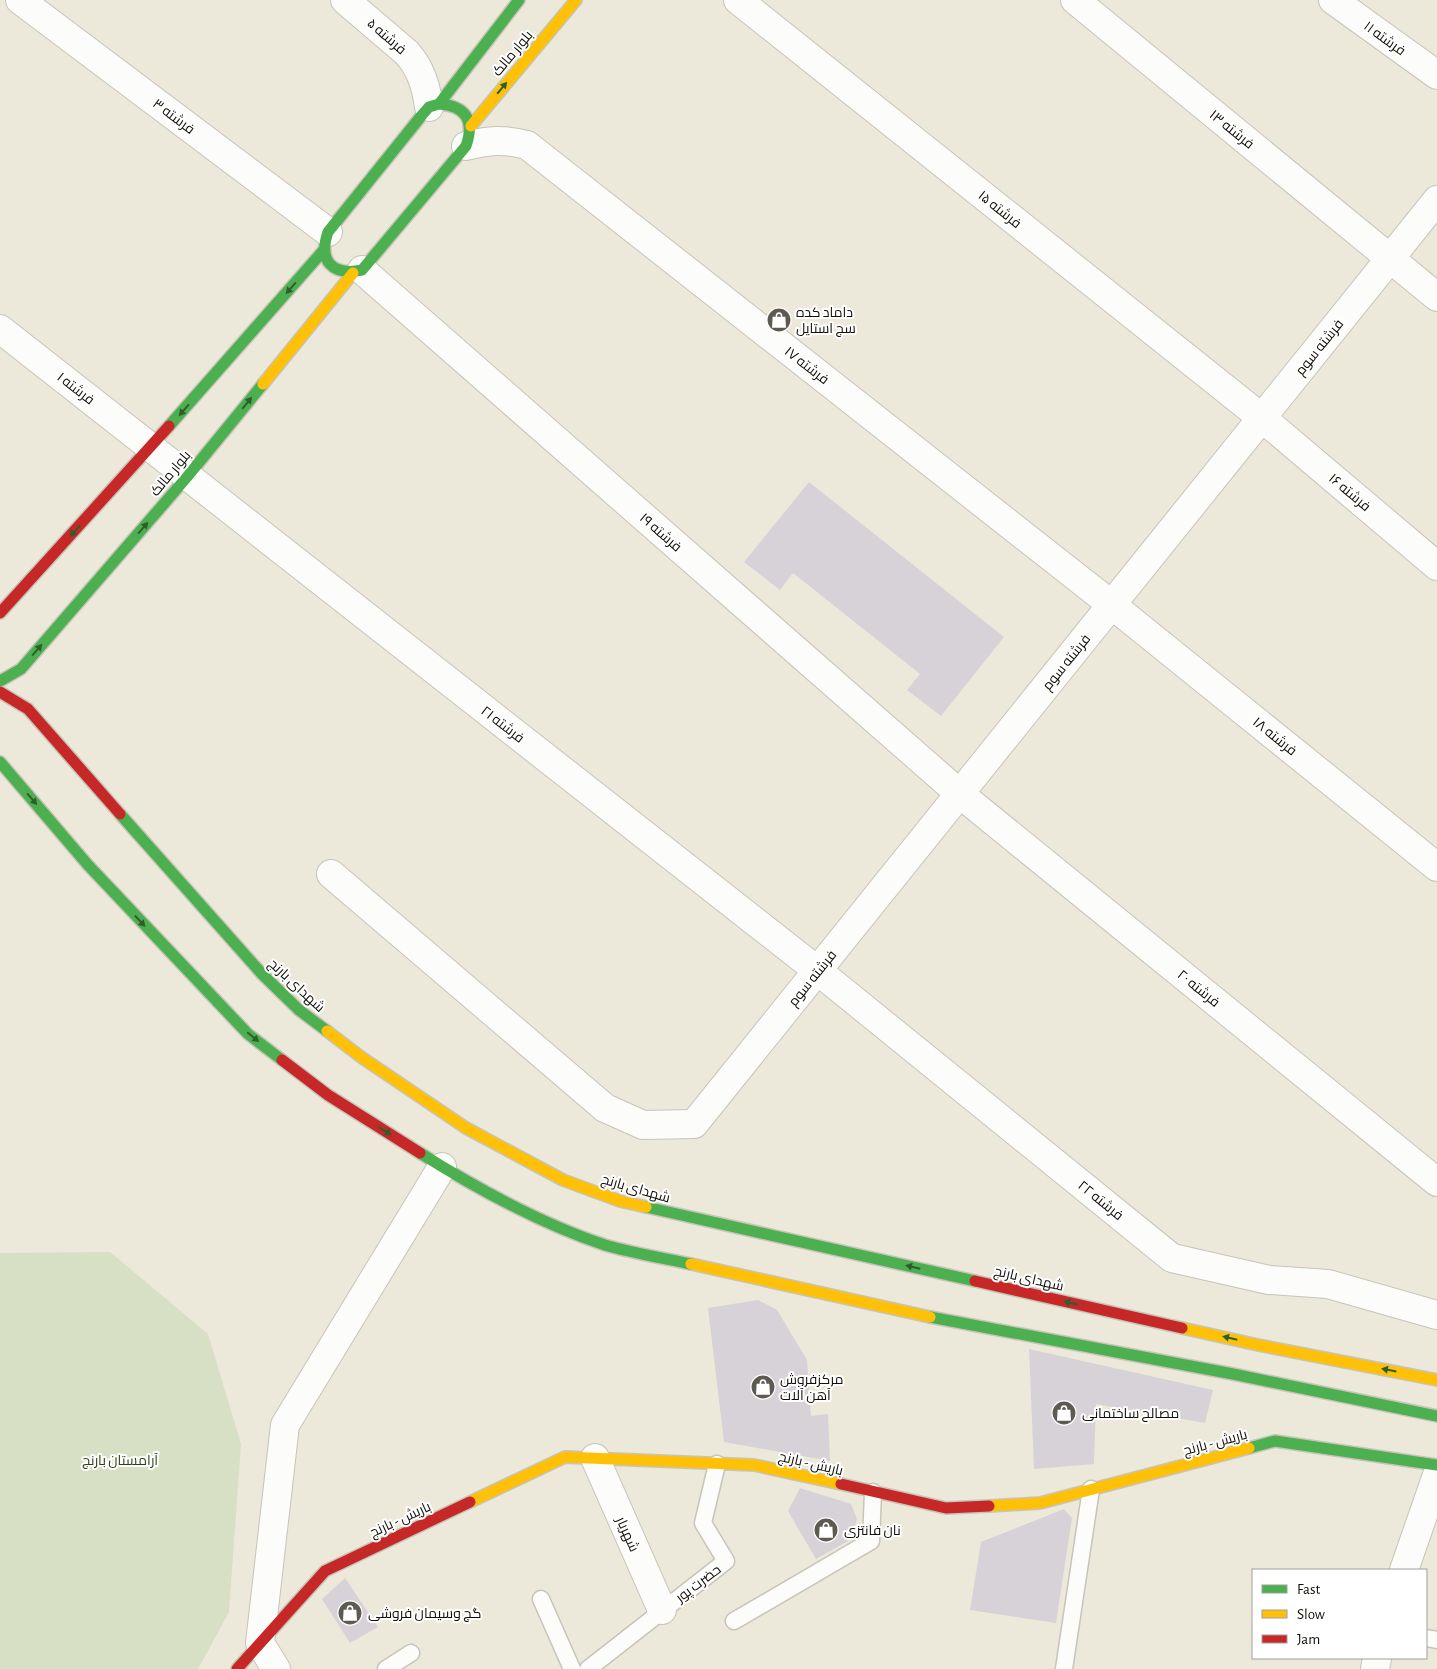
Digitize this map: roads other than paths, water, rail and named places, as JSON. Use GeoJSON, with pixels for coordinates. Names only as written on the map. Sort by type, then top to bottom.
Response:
{"type":"FeatureCollection","features":[{"type":"Feature","properties":{"kind":"main road","name":"بلوار مالک"},"geometry":{"type":"LineString","coordinates":[[326,242],[519,0]]}},
{"type":"Feature","properties":{"kind":"main road","name":"بلوار مالک"},"geometry":{"type":"LineString","coordinates":[[0,681],[21,669],[187,477],[469,136],[576,0]]}},
{"type":"Feature","properties":{"kind":"main road"},"geometry":{"type":"LineString","coordinates":[[434,106],[450,104],[460,108],[467,116],[469,136]]}},
{"type":"Feature","properties":{"kind":"main road"},"geometry":{"type":"LineString","coordinates":[[326,242],[327,261],[334,268],[343,273],[358,271]]}},
{"type":"Feature","properties":{"kind":"main road"},"geometry":{"type":"LineString","coordinates":[[0,613],[151,447],[326,242]]}},
{"type":"Feature","properties":{"kind":"main road","name":"شهدای بارنج"},"geometry":{"type":"LineString","coordinates":[[0,692],[8,695],[28,709],[262,974],[300,1010],[361,1057],[466,1128],[563,1180],[620,1202],[1258,1344],[1437,1380]]}},
{"type":"Feature","properties":{"kind":"main road"},"geometry":{"type":"LineString","coordinates":[[0,762],[88,865],[248,1034],[328,1095],[442,1167],[544,1222],[606,1245],[902,1312],[1233,1374],[1437,1416]]}},
{"type":"Feature","properties":{"kind":"main road","name":"باریش - بارنج"},"geometry":{"type":"LineString","coordinates":[[237,1669],[325,1571],[565,1457],[754,1466],[946,1508],[1040,1503],[1275,1441],[1437,1465]]}},
{"type":"Feature","properties":{"kind":"street","name":"فرشته ۳"},"geometry":{"type":"LineString","coordinates":[[20,0],[326,242]]}},
{"type":"Feature","properties":{"kind":"street","name":"فرشته ۵"},"geometry":{"type":"LineString","coordinates":[[345,0],[415,62],[434,106]]}},
{"type":"Feature","properties":{"kind":"street","name":"۱۵ فرشته"},"geometry":{"type":"LineString","coordinates":[[738,0],[1262,418]]}},
{"type":"Feature","properties":{"kind":"street","name":"۱۳ فرشته"},"geometry":{"type":"LineString","coordinates":[[1075,0],[1437,297]]}},
{"type":"Feature","properties":{"kind":"street","name":"۱۱ فرشته"},"geometry":{"type":"LineString","coordinates":[[1332,0],[1437,75]]}},
{"type":"Feature","properties":{"kind":"street","name":"۱۷ فرشته"},"geometry":{"type":"LineString","coordinates":[[469,136],[508,140],[527,145],[1112,605]]}},
{"type":"Feature","properties":{"kind":"street","name":"فرشته سوم"},"geometry":{"type":"LineString","coordinates":[[331,874],[605,1108],[643,1125],[694,1124],[1437,200]]}},
{"type":"Feature","properties":{"kind":"street","name":"۱۹ فرشته"},"geometry":{"type":"LineString","coordinates":[[358,271],[960,794]]}},
{"type":"Feature","properties":{"kind":"street","name":"فرشته ۱"},"geometry":{"type":"LineString","coordinates":[[0,329],[187,477]]}},
{"type":"Feature","properties":{"kind":"street","name":"۱۶ فرشته"},"geometry":{"type":"LineString","coordinates":[[1262,418],[1437,566]]}},
{"type":"Feature","properties":{"kind":"street","name":"۲۱ فرشته"},"geometry":{"type":"LineString","coordinates":[[187,477],[818,970]]}},
{"type":"Feature","properties":{"kind":"street","name":"۱۸ فرشته"},"geometry":{"type":"LineString","coordinates":[[1112,605],[1437,868]]}},
{"type":"Feature","properties":{"kind":"street","name":"۲۰ فرشته"},"geometry":{"type":"LineString","coordinates":[[960,794],[1437,1182]]}},
{"type":"Feature","properties":{"kind":"street","name":"۲۲ فرشته"},"geometry":{"type":"LineString","coordinates":[[818,970],[1172,1258],[1269,1280],[1328,1284],[1437,1315]]}},
{"type":"Feature","properties":{"kind":"street"},"geometry":{"type":"LineString","coordinates":[[276,1669],[260,1643],[285,1425],[442,1167]]}},
{"type":"Feature","properties":{"kind":"street","name":"شهریار"},"geometry":{"type":"LineString","coordinates":[[595,1458],[662,1610]]}},
{"type":"Feature","properties":{"kind":"street"},"geometry":{"type":"LineString","coordinates":[[1404,1569],[1437,1475]]}},
{"type":"Feature","properties":{"kind":"lane","name":"حضرت پور"},"geometry":{"type":"LineString","coordinates":[[588,1669],[726,1562],[703,1523],[717,1464]]}},
{"type":"Feature","properties":{"kind":"lane"},"geometry":{"type":"LineString","coordinates":[[1064,1669],[1091,1489]]}},
{"type":"Feature","properties":{"kind":"lane"},"geometry":{"type":"LineString","coordinates":[[734,1621],[871,1541],[872,1492]]}},
{"type":"Feature","properties":{"kind":"lane"},"geometry":{"type":"LineString","coordinates":[[541,1600],[572,1669]]}},
{"type":"Feature","properties":{"kind":"lane"},"geometry":{"type":"LineString","coordinates":[[386,1669],[411,1653]]}},
{"type":"Feature","properties":{"kind":"place","name":"داماد کده سج استایل"},"geometry":{"type":"Point","coordinates":[779,320]}},
{"type":"Feature","properties":{"kind":"place","name":"مرکزفروش آهن آلات"},"geometry":{"type":"Point","coordinates":[763,1387]}},
{"type":"Feature","properties":{"kind":"place","name":"مصالح ساختمانی"},"geometry":{"type":"Point","coordinates":[1064,1413]}},
{"type":"Feature","properties":{"kind":"place","name":"نان فانتزی"},"geometry":{"type":"Point","coordinates":[826,1530]}},
{"type":"Feature","properties":{"kind":"place","name":"گچ وسیمان فروشی"},"geometry":{"type":"Point","coordinates":[350,1613]}},
{"type":"Feature","properties":{"kind":"park label","name":"آرامستان بارنج"},"geometry":{"type":"Point","coordinates":[120,1460]}}]}
